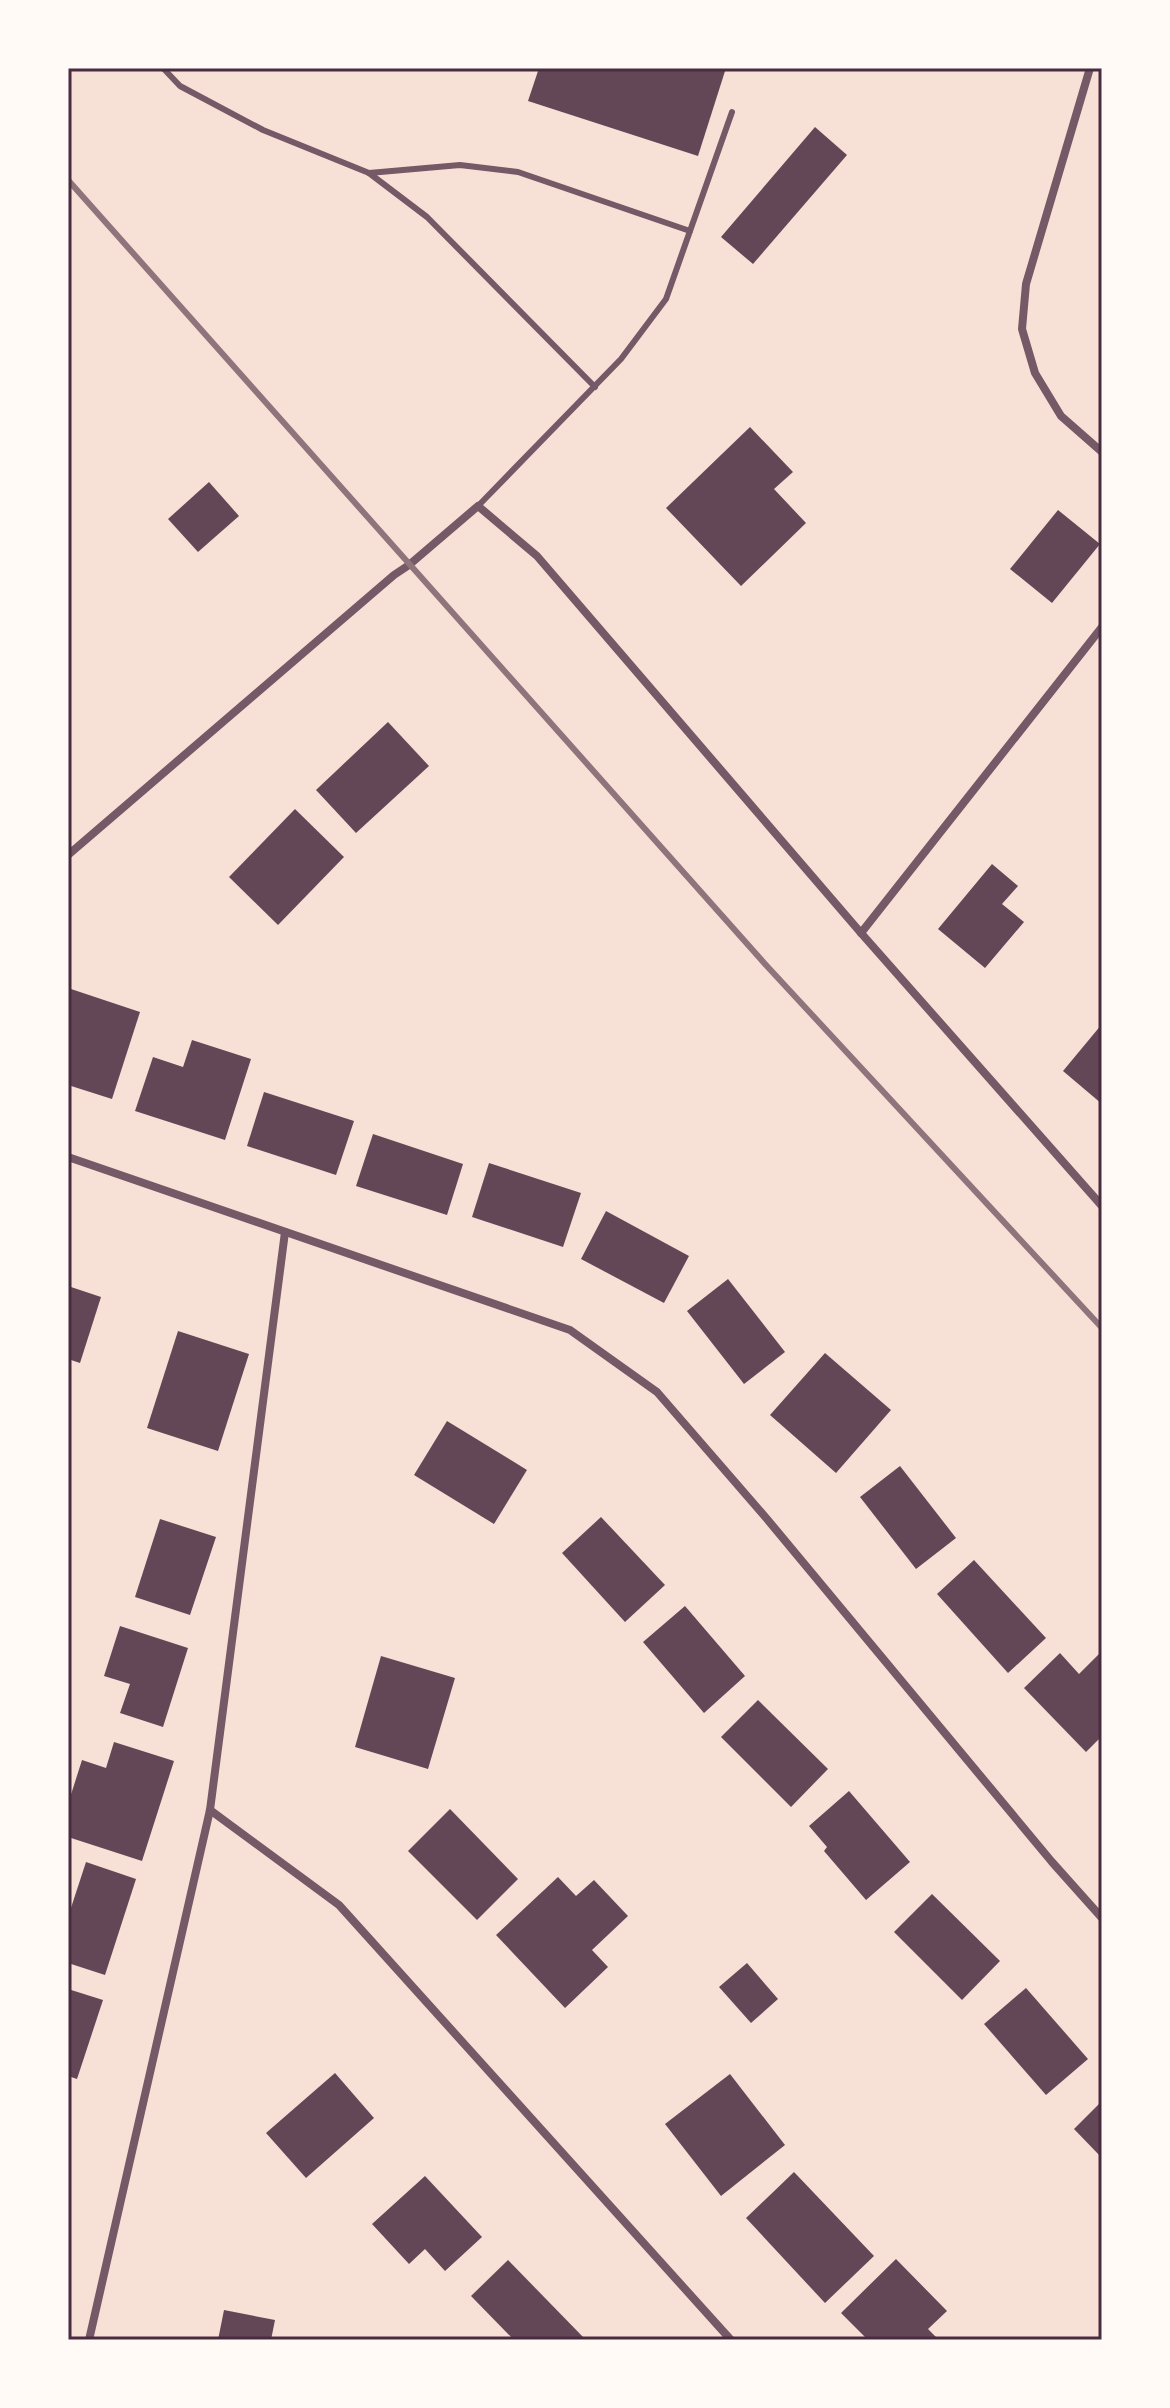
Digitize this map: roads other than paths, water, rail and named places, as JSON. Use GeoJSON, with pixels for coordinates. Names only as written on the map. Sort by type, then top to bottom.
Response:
{"type":"FeatureCollection","features":[{"type":"Feature","properties":{"kind":"street"},"geometry":{"type":"LineString","coordinates":[[1090,68],[1026,284],[1022,329],[1035,373],[1061,416],[1102,452]]}},
{"type":"Feature","properties":{"kind":"street"},"geometry":{"type":"LineString","coordinates":[[68,855],[478,506],[537,556],[861,933],[1102,1206]]}},
{"type":"Feature","properties":{"kind":"street"},"geometry":{"type":"LineString","coordinates":[[861,933],[1102,627]]}},
{"type":"Feature","properties":{"kind":"street"},"geometry":{"type":"LineString","coordinates":[[68,1157],[570,1330],[657,1392],[1102,1918]]}},
{"type":"Feature","properties":{"kind":"street"},"geometry":{"type":"LineString","coordinates":[[89,2340],[210,1810],[285,1232]]}},
{"type":"Feature","properties":{"kind":"street"},"geometry":{"type":"LineString","coordinates":[[210,1810],[339,1905],[731,2340]]}},
{"type":"Feature","properties":{"kind":"lane"},"geometry":{"type":"LineString","coordinates":[[163,68],[180,86],[263,130],[369,173],[427,217],[595,387]]}},
{"type":"Feature","properties":{"kind":"lane"},"geometry":{"type":"LineString","coordinates":[[478,506],[621,359],[666,299],[732,112]]}},
{"type":"Feature","properties":{"kind":"lane"},"geometry":{"type":"LineString","coordinates":[[369,173],[460,165],[518,172],[690,231]]}},
{"type":"Feature","properties":{"kind":"railway"},"geometry":{"type":"LineString","coordinates":[[68,180],[765,964],[1102,1328]]}}]}
